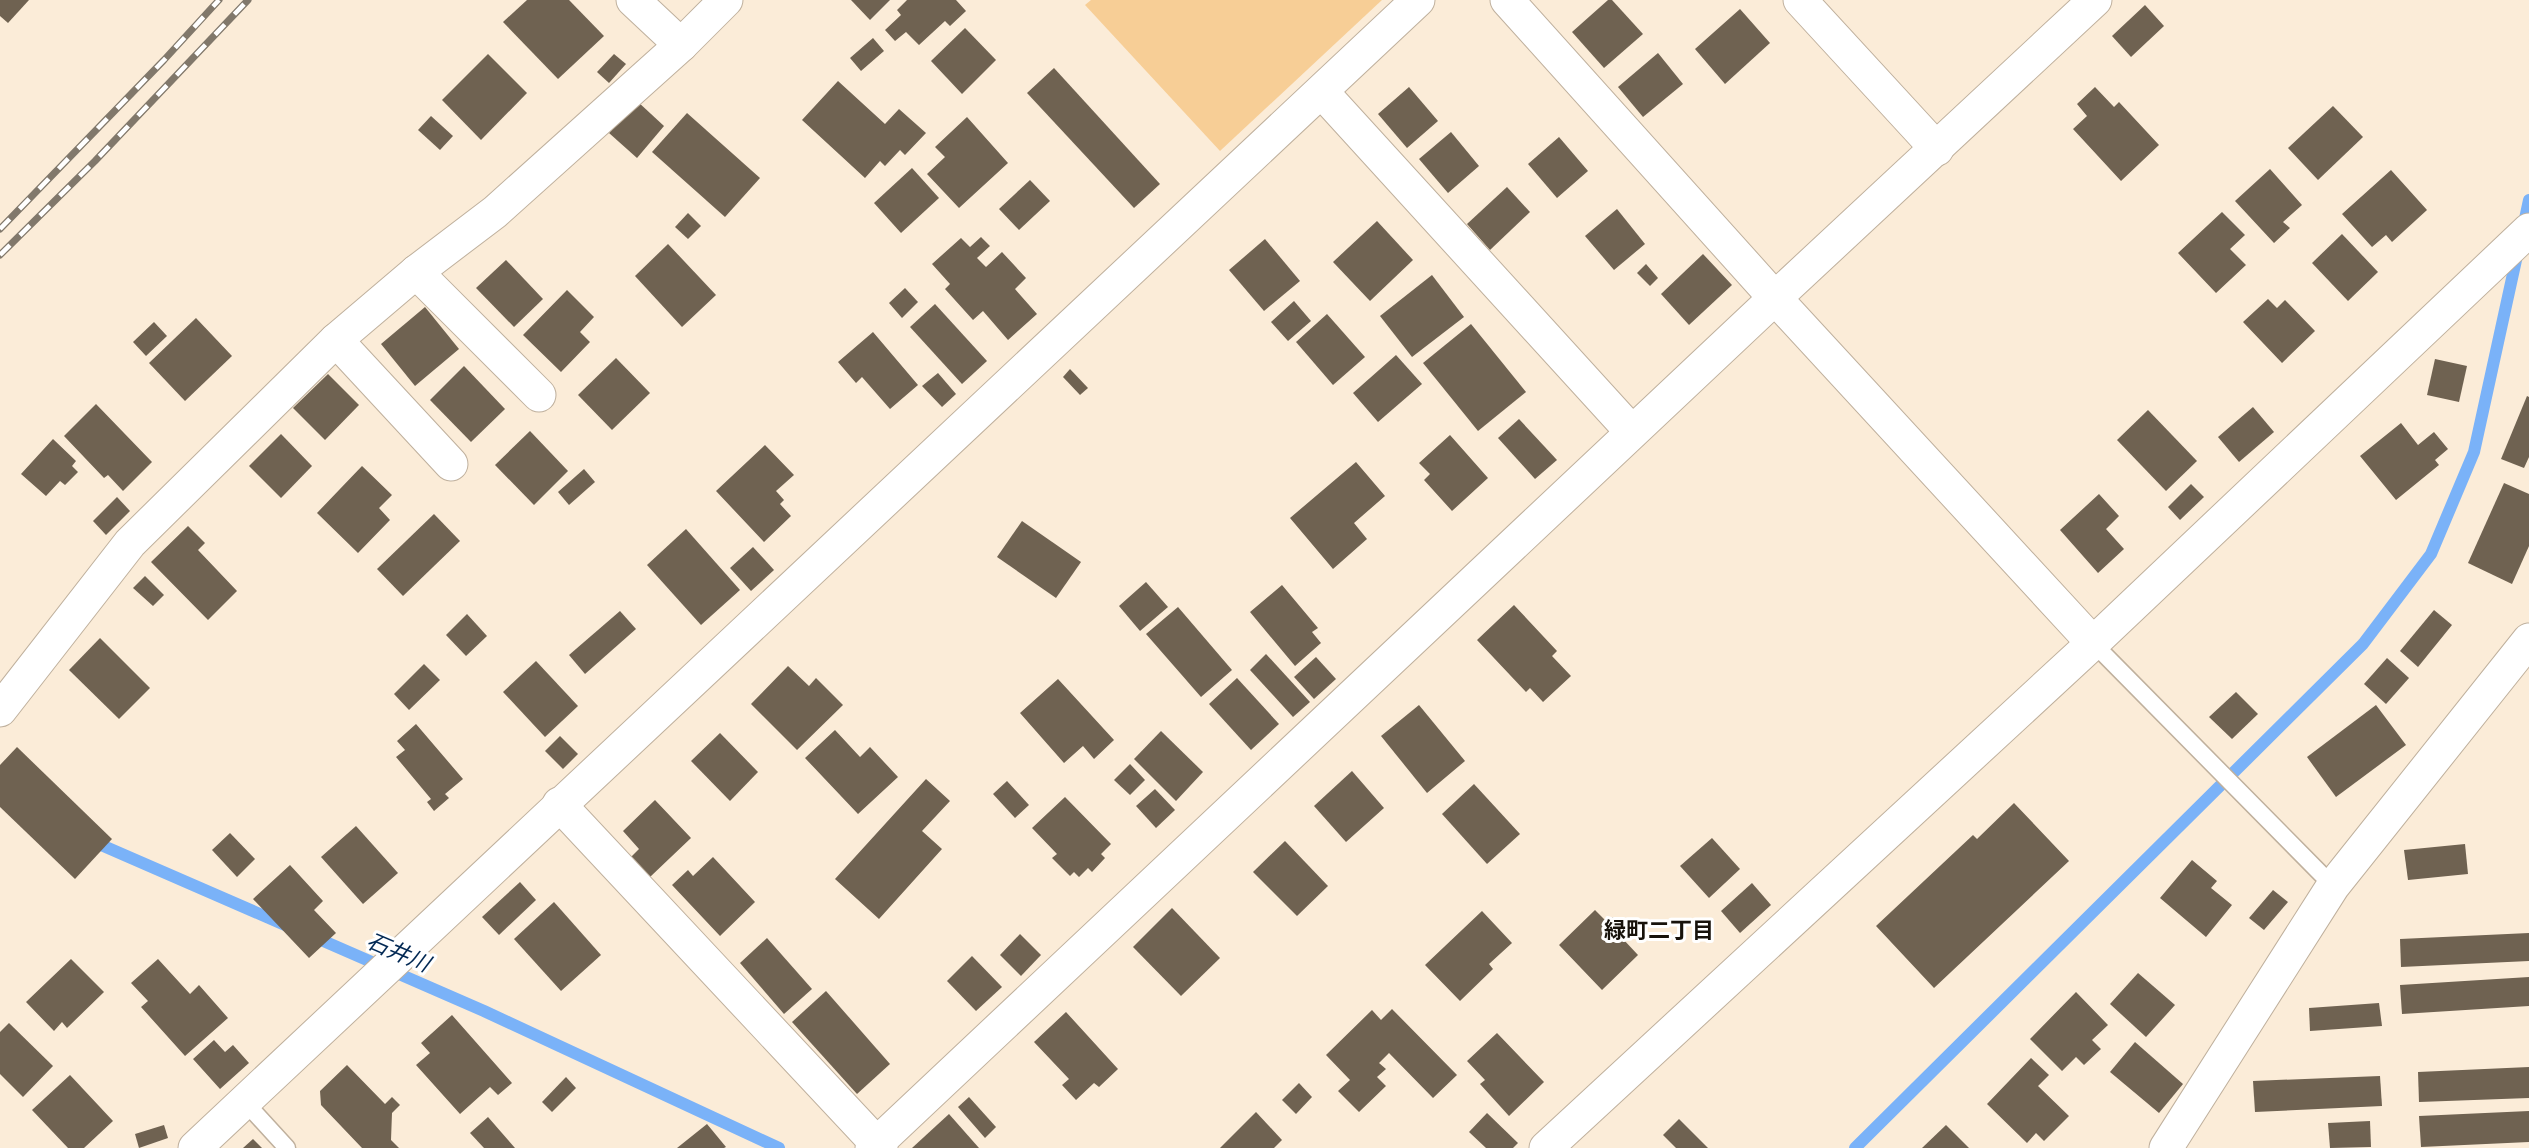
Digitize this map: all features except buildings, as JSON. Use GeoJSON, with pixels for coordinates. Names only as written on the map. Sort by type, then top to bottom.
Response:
{"type":"FeatureCollection","features":[{"type":"Feature","properties":{"kind":"street"},"geometry":{"type":"LineString","coordinates":[[633,0],[681,45]]}},
{"type":"Feature","properties":{"kind":"street"},"geometry":{"type":"LineString","coordinates":[[0,710],[130,543],[336,340],[416,272],[495,212],[681,45],[726,0]]}},
{"type":"Feature","properties":{"kind":"street"},"geometry":{"type":"LineString","coordinates":[[195,1148],[1418,0]]}},
{"type":"Feature","properties":{"kind":"street"},"geometry":{"type":"LineString","coordinates":[[1507,0],[1775,298],[2093,643]]}},
{"type":"Feature","properties":{"kind":"street"},"geometry":{"type":"LineString","coordinates":[[1800,0],[1937,149]]}},
{"type":"Feature","properties":{"kind":"street"},"geometry":{"type":"LineString","coordinates":[[560,804],[877,1146],[1632,432],[2095,0]]}},
{"type":"Feature","properties":{"kind":"street"},"geometry":{"type":"LineString","coordinates":[[1322,92],[1632,432]]}},
{"type":"Feature","properties":{"kind":"street"},"geometry":{"type":"LineString","coordinates":[[1546,1148],[2093,643],[2529,230]]}},
{"type":"Feature","properties":{"kind":"street"},"geometry":{"type":"LineString","coordinates":[[416,272],[538,395]]}},
{"type":"Feature","properties":{"kind":"street"},"geometry":{"type":"LineString","coordinates":[[336,340],[451,464]]}},
{"type":"Feature","properties":{"kind":"street"},"geometry":{"type":"LineString","coordinates":[[2166,1148],[2332,886],[2529,640]]}},
{"type":"Feature","properties":{"kind":"lane"},"geometry":{"type":"LineString","coordinates":[[2093,643],[2332,886]]}},
{"type":"Feature","properties":{"kind":"lane"},"geometry":{"type":"LineString","coordinates":[[244,1101],[287,1148]]}},
{"type":"Feature","properties":{"kind":"shaded area"},"geometry":{"type":"Polygon","coordinates":[[[1091,0],[1382,0],[1220,151],[1085,5],[1091,0]]]}},
{"type":"Feature","properties":{"kind":"waterway"},"geometry":{"type":"LineString","coordinates":[[2523,228],[2529,200]]}},
{"type":"Feature","properties":{"kind":"waterway"},"geometry":{"type":"LineString","coordinates":[[1855,1148],[2363,644],[2431,554],[2474,452],[2518,251]]}},
{"type":"Feature","properties":{"kind":"waterway","name":"石井川"},"geometry":{"type":"LineString","coordinates":[[92,841],[285,925]]}},
{"type":"Feature","properties":{"kind":"waterway","name":"石井川"},"geometry":{"type":"LineString","coordinates":[[312,936],[484,1011],[779,1148]]}},
{"type":"Feature","properties":{"kind":"railway"},"geometry":{"type":"LineString","coordinates":[[0,229],[219,0]]}},
{"type":"Feature","properties":{"kind":"railway"},"geometry":{"type":"LineString","coordinates":[[0,255],[95,161],[248,0]]}},
{"type":"Feature","properties":{"kind":"district","name":"緑町二丁目"},"geometry":{"type":"Point","coordinates":[1659,929]}}]}
